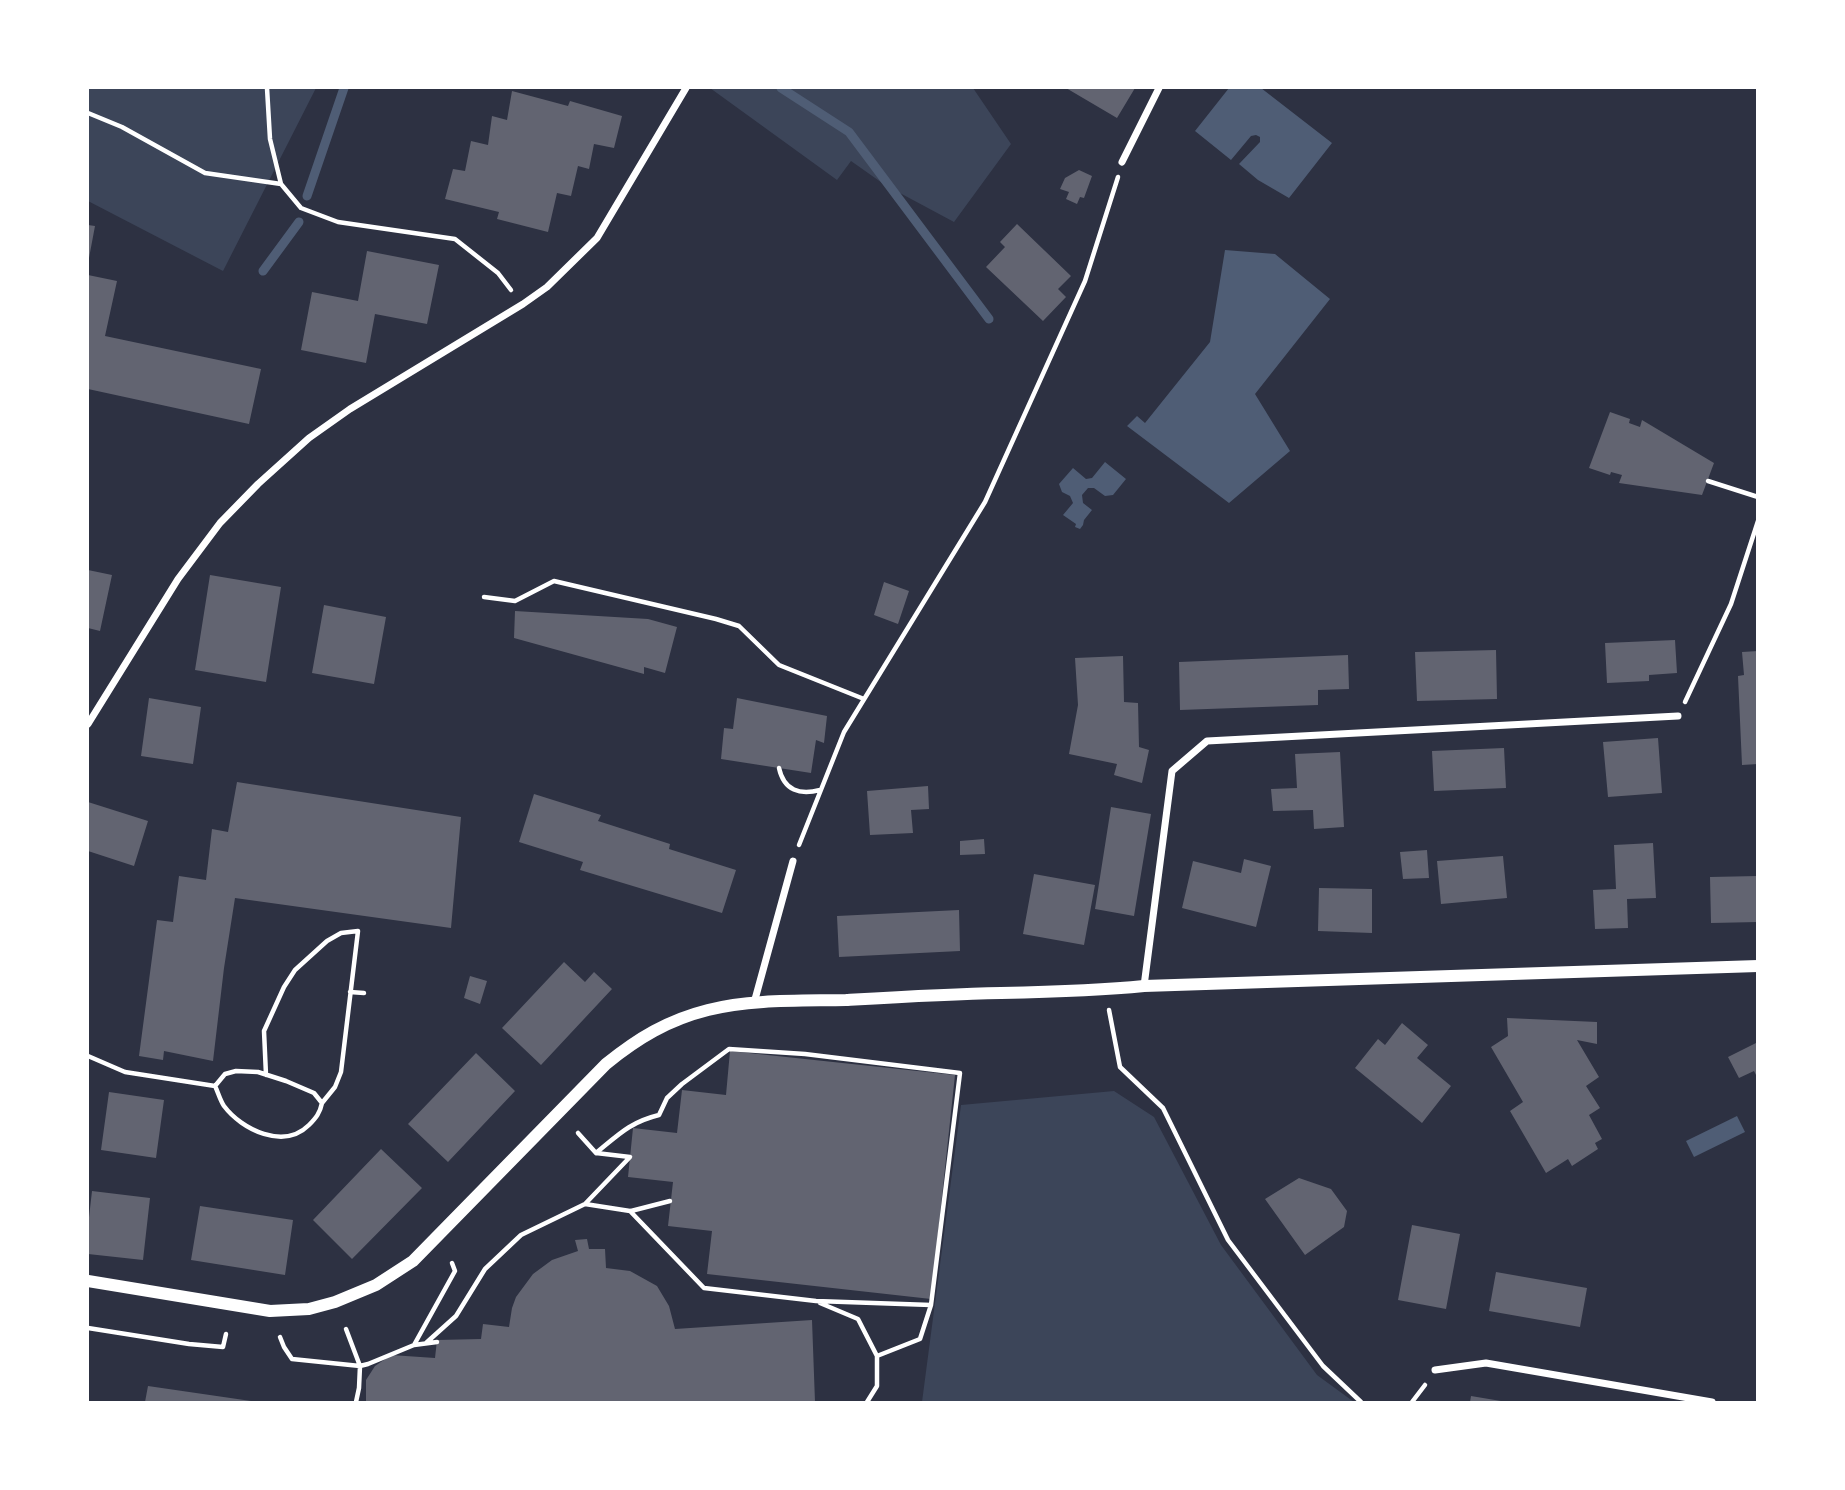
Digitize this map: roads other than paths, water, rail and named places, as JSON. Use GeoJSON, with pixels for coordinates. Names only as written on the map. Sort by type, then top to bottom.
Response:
{"type":"FeatureCollection","features":[{"type":"Feature","properties":{"kind":"street"},"geometry":{"type":"LineString","coordinates":[[88,724],[178,579],[220,523],[309,438],[350,409],[547,287],[597,238],[686,88]]}},
{"type":"Feature","properties":{"kind":"street"},"geometry":{"type":"LineString","coordinates":[[1122,162],[1159,88]]}},
{"type":"Feature","properties":{"kind":"street"},"geometry":{"type":"LineString","coordinates":[[1144,986],[1172,771],[1207,741],[1678,716]]}},
{"type":"Feature","properties":{"kind":"street"},"geometry":{"type":"LineString","coordinates":[[754,1003],[793,861]]}},
{"type":"Feature","properties":{"kind":"street"},"geometry":{"type":"LineString","coordinates":[[88,1281],[270,1311],[309,1309],[335,1302],[376,1285],[413,1261],[606,1064],[631,1043],[661,1027],[710,1009],[754,1003],[1091,991],[1144,986],[1758,965]]}},
{"type":"Feature","properties":{"kind":"street"},"geometry":{"type":"LineString","coordinates":[[1435,1370],[1486,1363],[1713,1402]]}},
{"type":"Feature","properties":{"kind":"waterway"},"geometry":{"type":"LineString","coordinates":[[307,196],[344,88]]}},
{"type":"Feature","properties":{"kind":"waterway"},"geometry":{"type":"LineString","coordinates":[[781,88],[849,132],[989,319]]}},
{"type":"Feature","properties":{"kind":"waterway"},"geometry":{"type":"LineString","coordinates":[[263,271],[299,222]]}}]}
